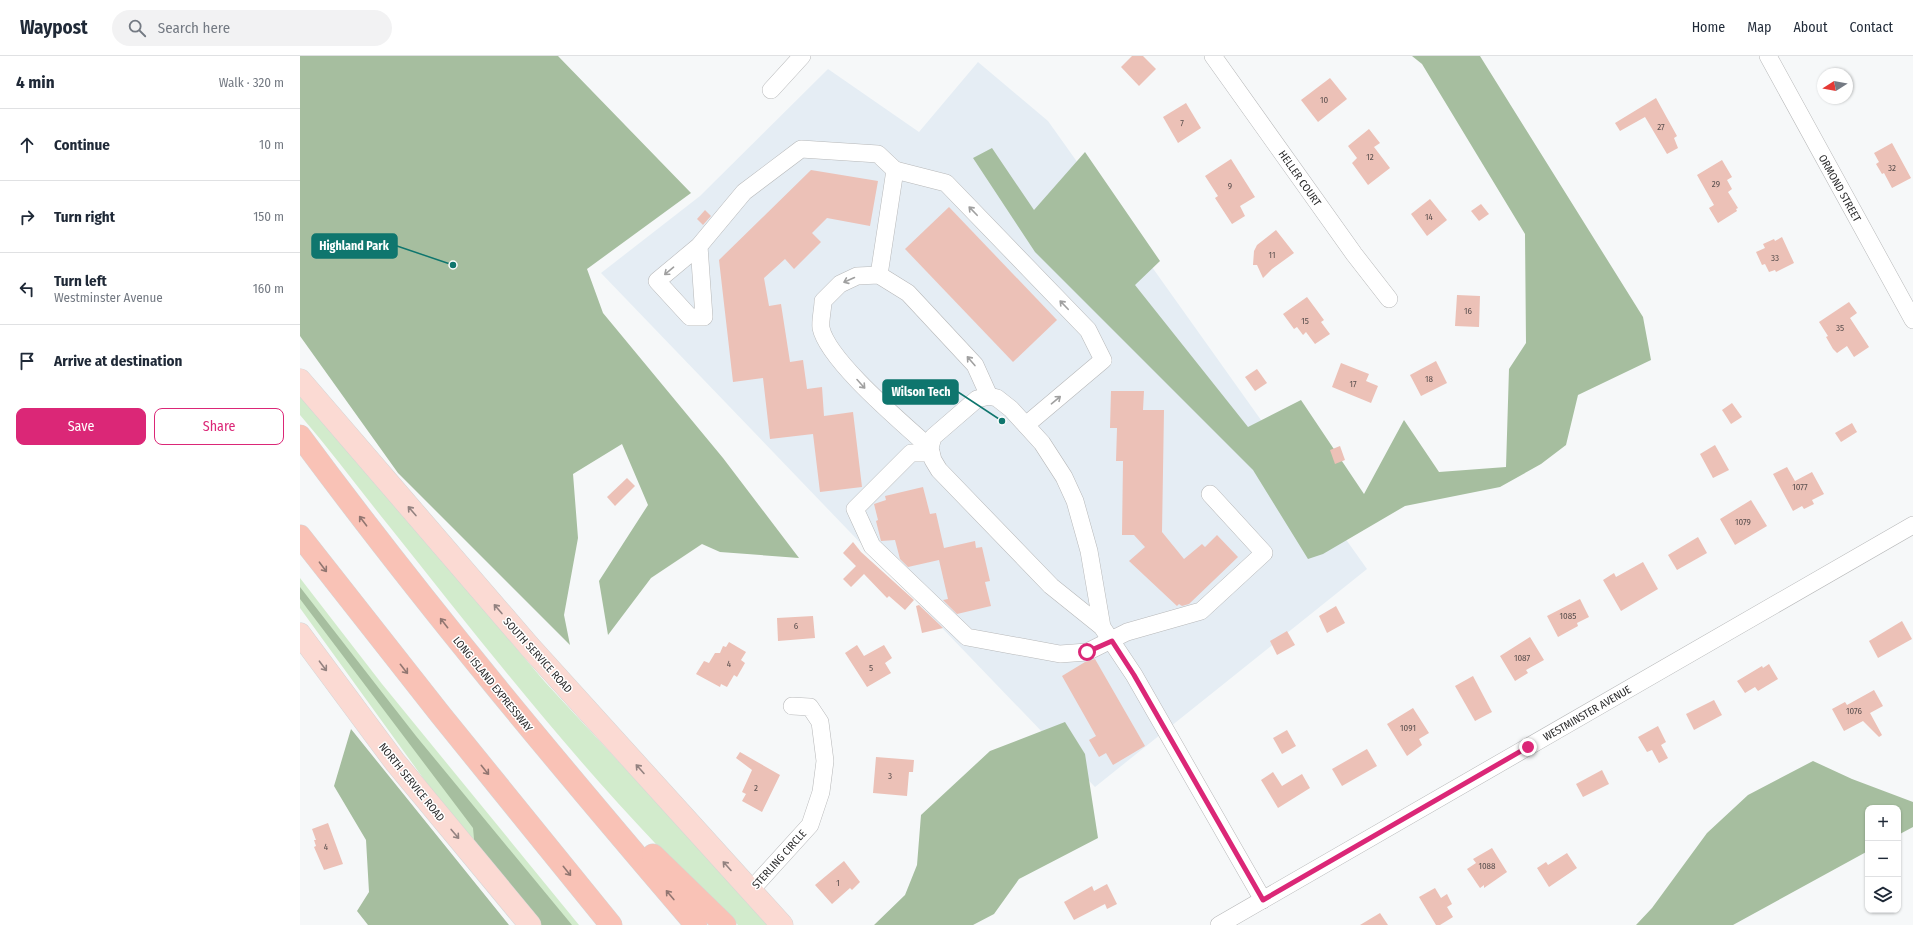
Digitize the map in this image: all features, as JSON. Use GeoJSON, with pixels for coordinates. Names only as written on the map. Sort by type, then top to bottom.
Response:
{"type":"FeatureCollection","features":[{"type":"Feature","properties":{"kind":"highway","name":"LONG ISLAND EXPRESSWAY"},"geometry":{"type":"LineString","coordinates":[[300,436],[373,535],[486,676],[696,925]]}},
{"type":"Feature","properties":{"kind":"highway"},"geometry":{"type":"LineString","coordinates":[[300,536],[440,714],[611,925]]}},
{"type":"Feature","properties":{"kind":"highway"},"geometry":{"type":"LineString","coordinates":[[486,676],[643,845],[725,925]]}},
{"type":"Feature","properties":{"kind":"main road","name":"SOUTH SERVICE ROAD"},"geometry":{"type":"LineString","coordinates":[[300,380],[313,397],[525,641],[750,892],[782,925]]}},
{"type":"Feature","properties":{"kind":"main road","name":"NORTH SERVICE ROAD"},"geometry":{"type":"LineString","coordinates":[[300,634],[395,762],[530,925]]}},
{"type":"Feature","properties":{"kind":"street"},"geometry":{"type":"LineString","coordinates":[[771,90],[802,56]]}},
{"type":"Feature","properties":{"kind":"street","name":"HELLER COURT"},"geometry":{"type":"LineString","coordinates":[[1212,56],[1354,254],[1389,299]]}},
{"type":"Feature","properties":{"kind":"street","name":"ORMOND STREET"},"geometry":{"type":"LineString","coordinates":[[1768,56],[1913,320]]}},
{"type":"Feature","properties":{"kind":"street"},"geometry":{"type":"LineString","coordinates":[[699,246],[744,192],[802,148],[878,154],[895,170],[946,183],[1088,330],[1103,360],[1026,425]]}},
{"type":"Feature","properties":{"kind":"street"},"geometry":{"type":"LineString","coordinates":[[879,275],[895,170]]}},
{"type":"Feature","properties":{"kind":"street"},"geometry":{"type":"LineString","coordinates":[[931,450],[862,386],[828,345],[821,328],[823,301],[840,284],[857,276],[879,275],[908,293],[975,365],[989,396]]}},
{"type":"Feature","properties":{"kind":"street"},"geometry":{"type":"LineString","coordinates":[[1102,626],[1089,551],[1075,501],[1064,477],[1046,449],[1026,425],[997,398],[989,396],[977,399],[966,406],[933,437],[931,450],[933,460],[939,470],[1051,586],[1102,626],[1134,675],[1263,900]]}},
{"type":"Feature","properties":{"kind":"street"},"geometry":{"type":"LineString","coordinates":[[931,450],[911,453],[855,508],[872,546],[967,636],[1060,654],[1087,652],[1112,641],[1127,632],[1201,611],[1264,553],[1210,494]]}},
{"type":"Feature","properties":{"kind":"street","name":"WESTMINSTER AVENUE"},"geometry":{"type":"LineString","coordinates":[[1219,925],[1913,525]]}},
{"type":"Feature","properties":{"kind":"street","name":"STERLING CIRCLE"},"geometry":{"type":"LineString","coordinates":[[750,892],[810,825],[821,792],[825,761],[820,722],[810,707],[792,706]]}},
{"type":"Feature","properties":{"kind":"shaded area"},"geometry":{"type":"Polygon","coordinates":[[[978,62],[1048,121],[1367,569],[1095,787],[601,273],[700,196],[828,69],[919,132],[978,62]]]}},
{"type":"Feature","properties":{"kind":"green space"},"geometry":{"type":"Polygon","coordinates":[[[300,56],[558,56],[691,193],[587,269],[603,313],[723,458],[799,558],[720,552],[702,544],[651,578],[608,635],[599,581],[648,505],[622,444],[573,474],[578,538],[564,615],[570,645],[398,473],[300,336],[300,56]]]}},
{"type":"Feature","properties":{"kind":"green space"},"geometry":{"type":"Polygon","coordinates":[[[1412,56],[1480,56],[1643,317],[1651,360],[1578,395],[1566,445],[1541,464],[1500,487],[1405,506],[1323,554],[1308,559],[1253,470],[1035,252],[973,158],[992,148],[1034,210],[1085,152],[1160,261],[1135,285],[1248,427],[1301,400],[1364,494],[1404,420],[1439,472],[1506,467],[1509,369],[1526,343],[1525,234],[1422,64],[1412,56]]]}},
{"type":"Feature","properties":{"kind":"green space"},"geometry":{"type":"Polygon","coordinates":[[[300,388],[371,477],[545,682],[770,925],[738,925],[690,879],[599,782],[513,681],[300,415],[300,388]]]}},
{"type":"Feature","properties":{"kind":"green space"},"geometry":{"type":"Polygon","coordinates":[[[300,578],[382,684],[579,925],[537,925],[478,854],[300,608],[300,578]]]}},
{"type":"Feature","properties":{"kind":"green space"},"geometry":{"type":"Polygon","coordinates":[[[300,587],[416,736],[572,925],[537,925],[475,850],[473,828],[300,599],[300,587]]]}},
{"type":"Feature","properties":{"kind":"green space"},"geometry":{"type":"Polygon","coordinates":[[[1065,722],[1085,754],[1098,838],[1019,879],[994,914],[973,925],[874,925],[905,895],[917,865],[921,815],[990,751],[1065,722]]]}},
{"type":"Feature","properties":{"kind":"green space"},"geometry":{"type":"Polygon","coordinates":[[[351,729],[509,925],[368,925],[357,911],[369,892],[366,840],[334,786],[351,729]]]}},
{"type":"Feature","properties":{"kind":"green space"},"geometry":{"type":"Polygon","coordinates":[[[1813,761],[1852,779],[1913,802],[1913,827],[1901,833],[1901,805],[1865,805],[1865,853],[1733,925],[1636,925],[1652,908],[1707,833],[1748,795],[1813,761]]]}},
{"type":"Feature","properties":{"kind":"building"},"geometry":{"type":"Polygon","coordinates":[[[1132,56],[1143,56],[1156,69],[1139,86],[1121,67],[1132,56]]]}},
{"type":"Feature","properties":{"kind":"building"},"geometry":{"type":"Polygon","coordinates":[[[1330,78],[1347,99],[1318,122],[1301,100],[1330,78]]]}},
{"type":"Feature","properties":{"kind":"building"},"geometry":{"type":"Polygon","coordinates":[[[1656,98],[1677,136],[1674,138],[1678,148],[1667,154],[1645,117],[1620,131],[1615,123],[1656,98]]]}},
{"type":"Feature","properties":{"kind":"building"},"geometry":{"type":"Polygon","coordinates":[[[1186,103],[1201,128],[1178,143],[1163,117],[1186,103]]]}},
{"type":"Feature","properties":{"kind":"building"},"geometry":{"type":"Polygon","coordinates":[[[1369,129],[1380,143],[1374,147],[1390,168],[1368,185],[1352,163],[1357,158],[1348,146],[1369,129]]]}},
{"type":"Feature","properties":{"kind":"building"},"geometry":{"type":"Polygon","coordinates":[[[1892,143],[1911,178],[1892,188],[1884,173],[1882,174],[1876,164],[1879,162],[1874,153],[1892,143]]]}},
{"type":"Feature","properties":{"kind":"building"},"geometry":{"type":"Polygon","coordinates":[[[1231,159],[1255,197],[1240,206],[1245,216],[1232,224],[1215,198],[1218,196],[1205,176],[1231,159]]]}},
{"type":"Feature","properties":{"kind":"building"},"geometry":{"type":"Polygon","coordinates":[[[1722,160],[1732,177],[1727,180],[1732,189],[1728,192],[1738,208],[1736,209],[1737,211],[1718,223],[1709,208],[1714,205],[1697,175],[1722,160]]]}},
{"type":"Feature","properties":{"kind":"building"},"geometry":{"type":"Polygon","coordinates":[[[811,170],[878,181],[870,226],[827,218],[812,233],[821,242],[794,269],[785,259],[764,278],[769,306],[781,304],[790,362],[803,360],[807,389],[822,387],[824,416],[853,412],[862,487],[820,492],[813,434],[770,439],[763,378],[733,382],[719,260],[811,170]]]}},
{"type":"Feature","properties":{"kind":"building"},"geometry":{"type":"Polygon","coordinates":[[[1430,199],[1447,220],[1427,236],[1411,214],[1430,199]]]}},
{"type":"Feature","properties":{"kind":"building"},"geometry":{"type":"Polygon","coordinates":[[[1481,204],[1489,214],[1479,221],[1471,211],[1481,204]]]}},
{"type":"Feature","properties":{"kind":"building"},"geometry":{"type":"Polygon","coordinates":[[[949,207],[1057,320],[1013,362],[905,249],[949,207]]]}},
{"type":"Feature","properties":{"kind":"building"},"geometry":{"type":"Polygon","coordinates":[[[705,210],[711,216],[703,225],[697,219],[705,210]]]}},
{"type":"Feature","properties":{"kind":"building"},"geometry":{"type":"Polygon","coordinates":[[[1276,230],[1294,253],[1272,269],[1263,278],[1257,265],[1253,265],[1254,251],[1257,245],[1276,230]]]}},
{"type":"Feature","properties":{"kind":"building"},"geometry":{"type":"Polygon","coordinates":[[[1782,237],[1794,263],[1776,272],[1775,270],[1769,272],[1765,264],[1762,265],[1756,252],[1765,248],[1763,244],[1774,239],[1775,241],[1782,237]]]}},
{"type":"Feature","properties":{"kind":"building"},"geometry":{"type":"Polygon","coordinates":[[[1457,295],[1480,296],[1479,327],[1455,326],[1457,295]]]}},
{"type":"Feature","properties":{"kind":"building"},"geometry":{"type":"Polygon","coordinates":[[[1307,297],[1324,320],[1321,322],[1330,334],[1315,344],[1306,332],[1303,335],[1297,327],[1294,329],[1283,314],[1307,297]]]}},
{"type":"Feature","properties":{"kind":"building"},"geometry":{"type":"Polygon","coordinates":[[[1849,302],[1857,313],[1850,318],[1869,347],[1854,357],[1847,346],[1837,353],[1833,349],[1826,337],[1828,336],[1819,322],[1849,302]]]}},
{"type":"Feature","properties":{"kind":"building"},"geometry":{"type":"Polygon","coordinates":[[[1436,361],[1447,383],[1421,396],[1410,375],[1436,361]]]}},
{"type":"Feature","properties":{"kind":"building"},"geometry":{"type":"Polygon","coordinates":[[[1341,363],[1369,374],[1366,381],[1378,386],[1371,403],[1332,387],[1341,363]]]}},
{"type":"Feature","properties":{"kind":"building"},"geometry":{"type":"Polygon","coordinates":[[[1257,369],[1267,383],[1255,391],[1245,377],[1257,369]]]}},
{"type":"Feature","properties":{"kind":"building"},"geometry":{"type":"Polygon","coordinates":[[[1111,391],[1144,391],[1143,410],[1164,410],[1162,532],[1184,559],[1202,544],[1205,547],[1217,535],[1238,557],[1189,604],[1182,606],[1179,604],[1177,606],[1129,561],[1145,547],[1134,535],[1122,535],[1123,461],[1116,461],[1117,428],[1110,428],[1111,391]]]}},
{"type":"Feature","properties":{"kind":"building"},"geometry":{"type":"Polygon","coordinates":[[[1732,403],[1742,417],[1731,424],[1722,410],[1732,403]]]}},
{"type":"Feature","properties":{"kind":"building"},"geometry":{"type":"Polygon","coordinates":[[[1852,423],[1857,432],[1841,442],[1835,433],[1852,423]]]}},
{"type":"Feature","properties":{"kind":"building"},"geometry":{"type":"Polygon","coordinates":[[[1715,445],[1729,470],[1713,478],[1700,454],[1715,445]]]}},
{"type":"Feature","properties":{"kind":"building"},"geometry":{"type":"Polygon","coordinates":[[[1340,446],[1345,460],[1335,464],[1330,450],[1340,446]]]}},
{"type":"Feature","properties":{"kind":"building"},"geometry":{"type":"Polygon","coordinates":[[[1787,467],[1795,481],[1812,472],[1824,494],[1812,500],[1814,504],[1804,509],[1802,506],[1793,511],[1773,474],[1787,467]]]}},
{"type":"Feature","properties":{"kind":"building"},"geometry":{"type":"Polygon","coordinates":[[[627,478],[635,486],[615,506],[607,497],[627,478]]]}},
{"type":"Feature","properties":{"kind":"building"},"geometry":{"type":"Polygon","coordinates":[[[923,487],[930,514],[936,513],[944,548],[975,541],[976,548],[982,547],[990,581],[985,582],[991,606],[957,614],[943,600],[948,599],[939,560],[908,567],[900,559],[895,540],[881,541],[874,504],[886,500],[885,496],[923,487]]]}},
{"type":"Feature","properties":{"kind":"building"},"geometry":{"type":"Polygon","coordinates":[[[1751,500],[1767,526],[1735,545],[1720,519],[1751,500]]]}},
{"type":"Feature","properties":{"kind":"building"},"geometry":{"type":"Polygon","coordinates":[[[1698,537],[1707,553],[1677,570],[1668,555],[1698,537]]]}},
{"type":"Feature","properties":{"kind":"building"},"geometry":{"type":"Polygon","coordinates":[[[853,542],[861,552],[914,600],[905,610],[889,596],[887,598],[864,574],[851,587],[843,579],[856,566],[843,553],[853,542]]]}},
{"type":"Feature","properties":{"kind":"building"},"geometry":{"type":"Polygon","coordinates":[[[1643,562],[1658,589],[1621,611],[1603,580],[1614,573],[1616,577],[1643,562]]]}},
{"type":"Feature","properties":{"kind":"building"},"geometry":{"type":"Polygon","coordinates":[[[1580,599],[1589,617],[1577,623],[1578,626],[1558,637],[1547,616],[1580,599]]]}},
{"type":"Feature","properties":{"kind":"building"},"geometry":{"type":"Polygon","coordinates":[[[919,605],[943,628],[922,633],[916,606],[919,605]]]}},
{"type":"Feature","properties":{"kind":"building"},"geometry":{"type":"Polygon","coordinates":[[[1336,606],[1345,623],[1327,633],[1319,616],[1336,606]]]}},
{"type":"Feature","properties":{"kind":"building"},"geometry":{"type":"Polygon","coordinates":[[[813,616],[815,638],[778,641],[777,618],[813,616]]]}},
{"type":"Feature","properties":{"kind":"building"},"geometry":{"type":"Polygon","coordinates":[[[1902,621],[1912,639],[1878,658],[1869,641],[1902,621]]]}},
{"type":"Feature","properties":{"kind":"building"},"geometry":{"type":"Polygon","coordinates":[[[1287,631],[1295,645],[1277,655],[1270,641],[1287,631]]]}},
{"type":"Feature","properties":{"kind":"building"},"geometry":{"type":"Polygon","coordinates":[[[1530,637],[1544,660],[1526,670],[1528,673],[1515,681],[1500,656],[1530,637]]]}},
{"type":"Feature","properties":{"kind":"building"},"geometry":{"type":"Polygon","coordinates":[[[729,642],[746,652],[741,660],[745,663],[737,677],[734,675],[727,687],[721,684],[720,687],[696,674],[704,661],[709,663],[715,653],[720,653],[723,646],[726,647],[729,642]]]}},
{"type":"Feature","properties":{"kind":"building"},"geometry":{"type":"Polygon","coordinates":[[[857,645],[864,656],[884,645],[892,658],[885,663],[891,673],[867,687],[845,653],[857,645]]]}},
{"type":"Feature","properties":{"kind":"building"},"geometry":{"type":"Polygon","coordinates":[[[1095,659],[1145,746],[1113,765],[1106,753],[1099,757],[1089,740],[1096,736],[1062,676],[1085,662],[1095,659]]]}},
{"type":"Feature","properties":{"kind":"building"},"geometry":{"type":"Polygon","coordinates":[[[1769,664],[1778,679],[1758,691],[1755,687],[1745,693],[1737,681],[1762,666],[1763,668],[1769,664]]]}},
{"type":"Feature","properties":{"kind":"building"},"geometry":{"type":"Polygon","coordinates":[[[1473,676],[1492,712],[1475,721],[1455,686],[1473,676]]]}},
{"type":"Feature","properties":{"kind":"building"},"geometry":{"type":"Polygon","coordinates":[[[1874,690],[1883,706],[1870,713],[1882,735],[1879,737],[1863,721],[1844,731],[1832,709],[1845,702],[1847,705],[1874,690]]]}},
{"type":"Feature","properties":{"kind":"building"},"geometry":{"type":"Polygon","coordinates":[[[1714,700],[1722,715],[1694,730],[1686,714],[1714,700]]]}},
{"type":"Feature","properties":{"kind":"building"},"geometry":{"type":"Polygon","coordinates":[[[1413,708],[1429,733],[1419,739],[1422,745],[1407,756],[1387,724],[1413,708]]]}},
{"type":"Feature","properties":{"kind":"building"},"geometry":{"type":"Polygon","coordinates":[[[1658,726],[1666,742],[1661,745],[1668,758],[1659,763],[1652,750],[1647,752],[1638,737],[1658,726]]]}},
{"type":"Feature","properties":{"kind":"building"},"geometry":{"type":"Polygon","coordinates":[[[1287,730],[1296,746],[1282,754],[1273,738],[1287,730]]]}},
{"type":"Feature","properties":{"kind":"building"},"geometry":{"type":"Polygon","coordinates":[[[1367,749],[1377,766],[1342,786],[1332,769],[1367,749]]]}},
{"type":"Feature","properties":{"kind":"building"},"geometry":{"type":"Polygon","coordinates":[[[740,752],[780,775],[762,812],[742,801],[746,794],[742,792],[752,770],[736,758],[740,752]]]}},
{"type":"Feature","properties":{"kind":"building"},"geometry":{"type":"Polygon","coordinates":[[[876,757],[914,760],[913,772],[909,772],[907,796],[873,793],[876,757]]]}},
{"type":"Feature","properties":{"kind":"building"},"geometry":{"type":"Polygon","coordinates":[[[1602,770],[1609,784],[1583,797],[1576,784],[1602,770]]]}},
{"type":"Feature","properties":{"kind":"building"},"geometry":{"type":"Polygon","coordinates":[[[1273,772],[1282,786],[1302,774],[1310,788],[1278,808],[1261,780],[1273,772]]]}},
{"type":"Feature","properties":{"kind":"building"},"geometry":{"type":"Polygon","coordinates":[[[328,823],[343,864],[324,870],[314,847],[316,846],[314,840],[316,840],[312,829],[328,823]]]}},
{"type":"Feature","properties":{"kind":"building"},"geometry":{"type":"Polygon","coordinates":[[[1492,848],[1507,872],[1484,888],[1484,885],[1480,888],[1467,869],[1476,863],[1473,859],[1492,848]]]}},
{"type":"Feature","properties":{"kind":"building"},"geometry":{"type":"Polygon","coordinates":[[[1567,853],[1577,868],[1549,887],[1537,868],[1546,862],[1548,865],[1567,853]]]}},
{"type":"Feature","properties":{"kind":"building"},"geometry":{"type":"Polygon","coordinates":[[[844,861],[860,882],[852,890],[850,888],[832,904],[815,885],[844,861]]]}},
{"type":"Feature","properties":{"kind":"building"},"geometry":{"type":"Polygon","coordinates":[[[1107,884],[1117,904],[1107,909],[1105,904],[1074,920],[1064,902],[1092,886],[1094,891],[1107,884]]]}},
{"type":"Feature","properties":{"kind":"building"},"geometry":{"type":"Polygon","coordinates":[[[1435,888],[1441,898],[1447,894],[1452,904],[1447,907],[1453,917],[1440,925],[1436,925],[1419,897],[1435,888]]]}},
{"type":"Feature","properties":{"kind":"building"},"geometry":{"type":"Polygon","coordinates":[[[1380,913],[1388,925],[1360,925],[1380,913]]]}},
{"type":"Feature","properties":{"kind":"place","name":"Highland Park"},"geometry":{"type":"Point","coordinates":[453,265]}},
{"type":"Feature","properties":{"kind":"place","name":"Wilson Tech"},"geometry":{"type":"Point","coordinates":[1002,421]}},
{"type":"Feature","properties":{"kind":"route"},"geometry":{"type":"LineString","coordinates":[[1087,652],[1112,641],[1134,675],[1263,900],[1528,747]]}}]}
